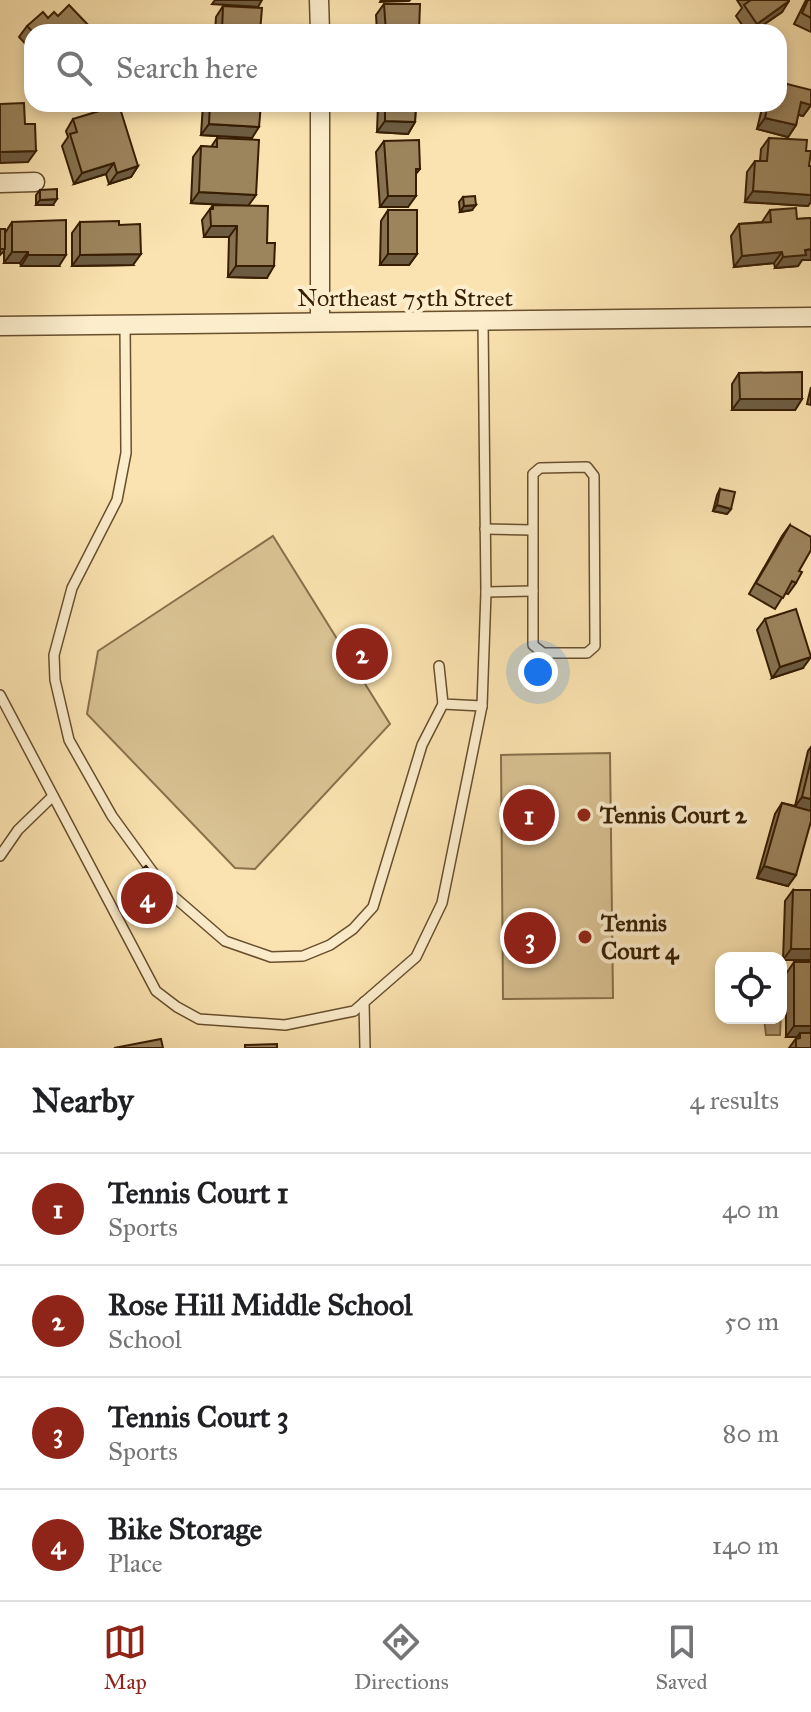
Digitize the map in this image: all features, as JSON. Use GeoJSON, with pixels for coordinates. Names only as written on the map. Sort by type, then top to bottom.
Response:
{"type":"FeatureCollection","features":[{"type":"Feature","properties":{"kind":"street"},"geometry":{"type":"LineString","coordinates":[[319,0],[320,24]]}},
{"type":"Feature","properties":{"kind":"street"},"geometry":{"type":"LineString","coordinates":[[320,112],[320,322]]}},
{"type":"Feature","properties":{"kind":"street"},"geometry":{"type":"LineString","coordinates":[[0,183],[35,182]]}},
{"type":"Feature","properties":{"kind":"street","name":"Northeast 75th Street"},"geometry":{"type":"LineString","coordinates":[[0,326],[811,317]]}},
{"type":"Feature","properties":{"kind":"lane"},"geometry":{"type":"LineString","coordinates":[[0,695],[156,991],[199,1019],[285,1025],[354,1011],[416,957],[442,903],[482,706],[486,592],[483,322]]}},
{"type":"Feature","properties":{"kind":"lane"},"geometry":{"type":"LineString","coordinates":[[125,324],[126,453],[117,500],[72,588],[54,655],[55,680],[69,740],[112,816],[165,889],[225,941],[271,957],[303,956],[330,945],[353,929],[373,907],[422,745],[443,704],[439,666]]}},
{"type":"Feature","properties":{"kind":"lane"},"geometry":{"type":"LineString","coordinates":[[587,467],[594,476],[595,646],[587,653],[543,653],[533,645],[533,591],[533,474],[540,468],[587,467]]}},
{"type":"Feature","properties":{"kind":"lane"},"geometry":{"type":"LineString","coordinates":[[485,529],[532,530]]}},
{"type":"Feature","properties":{"kind":"lane"},"geometry":{"type":"LineString","coordinates":[[486,592],[533,591]]}},
{"type":"Feature","properties":{"kind":"lane"},"geometry":{"type":"LineString","coordinates":[[443,704],[482,706]]}},
{"type":"Feature","properties":{"kind":"lane"},"geometry":{"type":"LineString","coordinates":[[0,856],[18,830],[53,796]]}},
{"type":"Feature","properties":{"kind":"lane"},"geometry":{"type":"LineString","coordinates":[[364,1002],[365,1048]]}},
{"type":"Feature","properties":{"kind":"shaded area"},"geometry":{"type":"Polygon","coordinates":[[[273,536],[390,724],[255,869],[235,868],[87,714],[98,651],[273,536]]]}},
{"type":"Feature","properties":{"kind":"shaded area"},"geometry":{"type":"Polygon","coordinates":[[[610,753],[613,998],[503,999],[501,755],[610,753]]]}},
{"type":"Feature","properties":{"kind":"shaded area"},"geometry":{"type":"Polygon","coordinates":[[[765,1024],[781,1024],[780,1035],[766,1035],[765,1024]]]}},
{"type":"Feature","properties":{"kind":"building"},"geometry":{"type":"Polygon","coordinates":[[[751,0],[789,1],[757,24],[744,5],[751,0]]]}},
{"type":"Feature","properties":{"kind":"building"},"geometry":{"type":"Polygon","coordinates":[[[808,0],[811,0],[811,18],[802,13],[808,0]]]}},
{"type":"Feature","properties":{"kind":"building"},"geometry":{"type":"Polygon","coordinates":[[[384,4],[420,4],[419,24],[385,24],[384,4]]]}},
{"type":"Feature","properties":{"kind":"building"},"geometry":{"type":"Polygon","coordinates":[[[69,5],[87,24],[29,24],[43,12],[48,18],[54,12],[58,16],[69,5]]]}},
{"type":"Feature","properties":{"kind":"building"},"geometry":{"type":"Polygon","coordinates":[[[223,6],[262,8],[261,24],[222,24],[223,6]]]}},
{"type":"Feature","properties":{"kind":"building"},"geometry":{"type":"Polygon","coordinates":[[[787,84],[811,90],[811,105],[801,102],[796,125],[765,118],[766,112],[787,112],[787,84]]]}},
{"type":"Feature","properties":{"kind":"building"},"geometry":{"type":"Polygon","coordinates":[[[24,103],[25,124],[35,124],[36,151],[0,152],[0,104],[24,103]]]}},
{"type":"Feature","properties":{"kind":"building"},"geometry":{"type":"Polygon","coordinates":[[[96,112],[121,112],[138,166],[117,173],[114,163],[82,173],[70,134],[77,132],[73,119],[96,112]]]}},
{"type":"Feature","properties":{"kind":"building"},"geometry":{"type":"Polygon","coordinates":[[[210,112],[260,112],[259,127],[209,124],[210,112]]]}},
{"type":"Feature","properties":{"kind":"building"},"geometry":{"type":"Polygon","coordinates":[[[385,112],[416,112],[415,122],[385,121],[385,112]]]}},
{"type":"Feature","properties":{"kind":"building"},"geometry":{"type":"Polygon","coordinates":[[[217,138],[259,140],[256,195],[199,192],[201,146],[217,147],[217,138]]]}},
{"type":"Feature","properties":{"kind":"building"},"geometry":{"type":"Polygon","coordinates":[[[769,138],[807,140],[806,151],[811,151],[811,195],[753,191],[755,161],[767,161],[769,138]]]}},
{"type":"Feature","properties":{"kind":"building"},"geometry":{"type":"Polygon","coordinates":[[[419,140],[420,169],[416,169],[416,196],[388,196],[384,141],[419,140]]]}},
{"type":"Feature","properties":{"kind":"building"},"geometry":{"type":"Polygon","coordinates":[[[57,189],[57,199],[40,200],[40,190],[57,189]]]}},
{"type":"Feature","properties":{"kind":"building"},"geometry":{"type":"Polygon","coordinates":[[[475,196],[476,205],[464,206],[463,197],[475,196]]]}},
{"type":"Feature","properties":{"kind":"building"},"geometry":{"type":"Polygon","coordinates":[[[213,205],[268,206],[267,243],[275,243],[274,266],[236,266],[237,226],[211,226],[210,209],[213,205]]]}},
{"type":"Feature","properties":{"kind":"building"},"geometry":{"type":"Polygon","coordinates":[[[796,208],[797,219],[811,218],[811,249],[805,250],[806,255],[783,257],[782,252],[742,256],[739,224],[771,222],[770,210],[796,208]]]}},
{"type":"Feature","properties":{"kind":"building"},"geometry":{"type":"Polygon","coordinates":[[[388,210],[417,210],[417,254],[388,254],[388,210]]]}},
{"type":"Feature","properties":{"kind":"building"},"geometry":{"type":"Polygon","coordinates":[[[66,220],[66,255],[12,252],[12,222],[66,220]]]}},
{"type":"Feature","properties":{"kind":"building"},"geometry":{"type":"Polygon","coordinates":[[[119,221],[119,225],[140,224],[141,254],[80,255],[80,222],[119,221]]]}},
{"type":"Feature","properties":{"kind":"building"},"geometry":{"type":"Polygon","coordinates":[[[0,229],[5,229],[5,249],[0,249],[0,229]]]}},
{"type":"Feature","properties":{"kind":"building"},"geometry":{"type":"Polygon","coordinates":[[[802,372],[802,399],[740,399],[739,373],[802,372]]]}},
{"type":"Feature","properties":{"kind":"building"},"geometry":{"type":"Polygon","coordinates":[[[720,489],[735,492],[731,509],[717,505],[720,489]]]}},
{"type":"Feature","properties":{"kind":"building"},"geometry":{"type":"Polygon","coordinates":[[[790,525],[811,537],[811,550],[796,583],[792,581],[783,598],[756,583],[790,525]]]}},
{"type":"Feature","properties":{"kind":"building"},"geometry":{"type":"Polygon","coordinates":[[[796,609],[811,657],[780,667],[765,619],[796,609]]]}},
{"type":"Feature","properties":{"kind":"building"},"geometry":{"type":"Polygon","coordinates":[[[811,760],[811,799],[802,797],[811,760]]]}},
{"type":"Feature","properties":{"kind":"building"},"geometry":{"type":"Polygon","coordinates":[[[782,803],[811,811],[796,875],[764,866],[782,803]]]}},
{"type":"Feature","properties":{"kind":"building"},"geometry":{"type":"Polygon","coordinates":[[[146,866],[174,899],[163,908],[135,875],[146,866]]]}},
{"type":"Feature","properties":{"kind":"building"},"geometry":{"type":"Polygon","coordinates":[[[793,890],[811,890],[811,949],[791,949],[793,890]]]}},
{"type":"Feature","properties":{"kind":"building"},"geometry":{"type":"Polygon","coordinates":[[[794,962],[811,962],[811,1026],[794,1026],[794,962]]]}},
{"type":"Feature","properties":{"kind":"building"},"geometry":{"type":"Polygon","coordinates":[[[800,1033],[811,1033],[811,1048],[796,1048],[800,1033]]]}},
{"type":"Feature","properties":{"kind":"building"},"geometry":{"type":"Polygon","coordinates":[[[161,1039],[163,1048],[114,1048],[161,1039]]]}},
{"type":"Feature","properties":{"kind":"building"},"geometry":{"type":"Polygon","coordinates":[[[277,1044],[277,1048],[245,1048],[245,1045],[277,1044]]]}},
{"type":"Feature","properties":{"kind":"place","name":"Rose Hill Middle School"},"geometry":{"type":"Point","coordinates":[362,654]}},
{"type":"Feature","properties":{"kind":"place","name":"Tennis Court 1"},"geometry":{"type":"Point","coordinates":[529,815]}},
{"type":"Feature","properties":{"kind":"place","name":"Tennis Court 2"},"geometry":{"type":"Point","coordinates":[584,815]}},
{"type":"Feature","properties":{"kind":"place","name":"Bike Storage"},"geometry":{"type":"Point","coordinates":[147,898]}},
{"type":"Feature","properties":{"kind":"place","name":"Tennis Court 4"},"geometry":{"type":"Point","coordinates":[585,937]}},
{"type":"Feature","properties":{"kind":"place","name":"Tennis Court 3"},"geometry":{"type":"Point","coordinates":[530,938]}}]}
